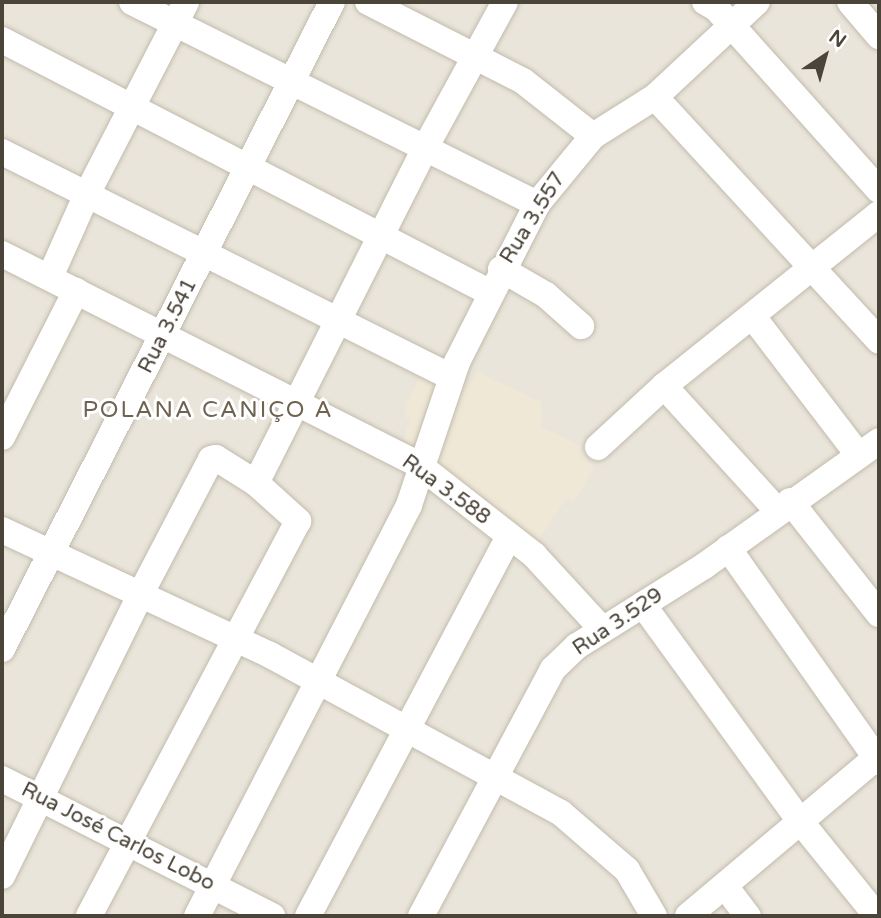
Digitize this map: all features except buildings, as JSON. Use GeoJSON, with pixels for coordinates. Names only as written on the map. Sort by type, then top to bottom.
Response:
{"type":"FeatureCollection","features":[{"type":"Feature","properties":{"kind":"street"},"geometry":{"type":"LineString","coordinates":[[132,2],[180,13],[292,84],[537,204]]}},
{"type":"Feature","properties":{"kind":"street","name":"Rua 3.541"},"geometry":{"type":"LineString","coordinates":[[2,649],[250,170],[332,2]]}},
{"type":"Feature","properties":{"kind":"street"},"geometry":{"type":"LineString","coordinates":[[368,2],[523,81],[593,136]]}},
{"type":"Feature","properties":{"kind":"street"},"geometry":{"type":"LineString","coordinates":[[256,483],[425,148],[505,2]]}},
{"type":"Feature","properties":{"kind":"street"},"geometry":{"type":"LineString","coordinates":[[705,2],[732,26],[879,190]]}},
{"type":"Feature","properties":{"kind":"street","name":"Rua 3.557"},"geometry":{"type":"LineString","coordinates":[[197,916],[409,505],[419,465],[451,377],[495,280],[537,204],[593,136],[655,97],[757,2]]}},
{"type":"Feature","properties":{"kind":"street"},"geometry":{"type":"LineString","coordinates":[[850,2],[879,36]]}},
{"type":"Feature","properties":{"kind":"street"},"geometry":{"type":"LineString","coordinates":[[50,277],[86,196],[180,13]]}},
{"type":"Feature","properties":{"kind":"street"},"geometry":{"type":"LineString","coordinates":[[2,40],[380,235],[495,280],[546,295],[581,326]]}},
{"type":"Feature","properties":{"kind":"street"},"geometry":{"type":"LineString","coordinates":[[655,97],[815,268],[879,341]]}},
{"type":"Feature","properties":{"kind":"street"},"geometry":{"type":"LineString","coordinates":[[2,152],[451,377]]}},
{"type":"Feature","properties":{"kind":"street"},"geometry":{"type":"LineString","coordinates":[[598,447],[664,386],[815,268],[879,214]]}},
{"type":"Feature","properties":{"kind":"street","name":"Rua 3.588"},"geometry":{"type":"LineString","coordinates":[[2,254],[419,465],[534,555],[602,629]]}},
{"type":"Feature","properties":{"kind":"street"},"geometry":{"type":"LineString","coordinates":[[2,437],[76,291]]}},
{"type":"Feature","properties":{"kind":"street"},"geometry":{"type":"LineString","coordinates":[[753,317],[873,446]]}},
{"type":"Feature","properties":{"kind":"street"},"geometry":{"type":"LineString","coordinates":[[664,386],[784,506],[879,614]]}},
{"type":"Feature","properties":{"kind":"street","name":"Rua 3.529"},"geometry":{"type":"LineString","coordinates":[[421,916],[554,669],[602,629],[728,548],[784,506],[873,446]]}},
{"type":"Feature","properties":{"kind":"street"},"geometry":{"type":"LineString","coordinates":[[2,876],[139,595],[211,459],[216,458],[256,483],[299,522],[233,638],[89,916]]}},
{"type":"Feature","properties":{"kind":"street"},"geometry":{"type":"LineString","coordinates":[[2,530],[52,551],[318,680],[561,813],[627,870],[654,916]]}},
{"type":"Feature","properties":{"kind":"street"},"geometry":{"type":"LineString","coordinates":[[308,916],[509,537]]}},
{"type":"Feature","properties":{"kind":"street"},"geometry":{"type":"LineString","coordinates":[[688,916],[878,759],[728,548]]}},
{"type":"Feature","properties":{"kind":"street"},"geometry":{"type":"LineString","coordinates":[[643,605],[800,821],[877,916]]}},
{"type":"Feature","properties":{"kind":"street","name":"Rua José Carlos Lobo"},"geometry":{"type":"LineString","coordinates":[[2,779],[272,916]]}},
{"type":"Feature","properties":{"kind":"street"},"geometry":{"type":"LineString","coordinates":[[725,886],[748,916]]}},
{"type":"Feature","properties":{"kind":"shaded area"},"geometry":{"type":"Polygon","coordinates":[[[2,2],[879,2],[879,916],[2,916],[2,2]]]}},
{"type":"Feature","properties":{"kind":"shaded area"},"geometry":{"type":"Polygon","coordinates":[[[477,372],[541,402],[542,427],[581,446],[580,452],[594,468],[573,502],[566,499],[533,548],[401,445],[410,421],[405,416],[407,405],[421,373],[468,389],[477,372]]]}},
{"type":"Feature","properties":{"kind":"district","name":"POLANA CANIÇO A"},"geometry":{"type":"Point","coordinates":[208,410]}}]}
